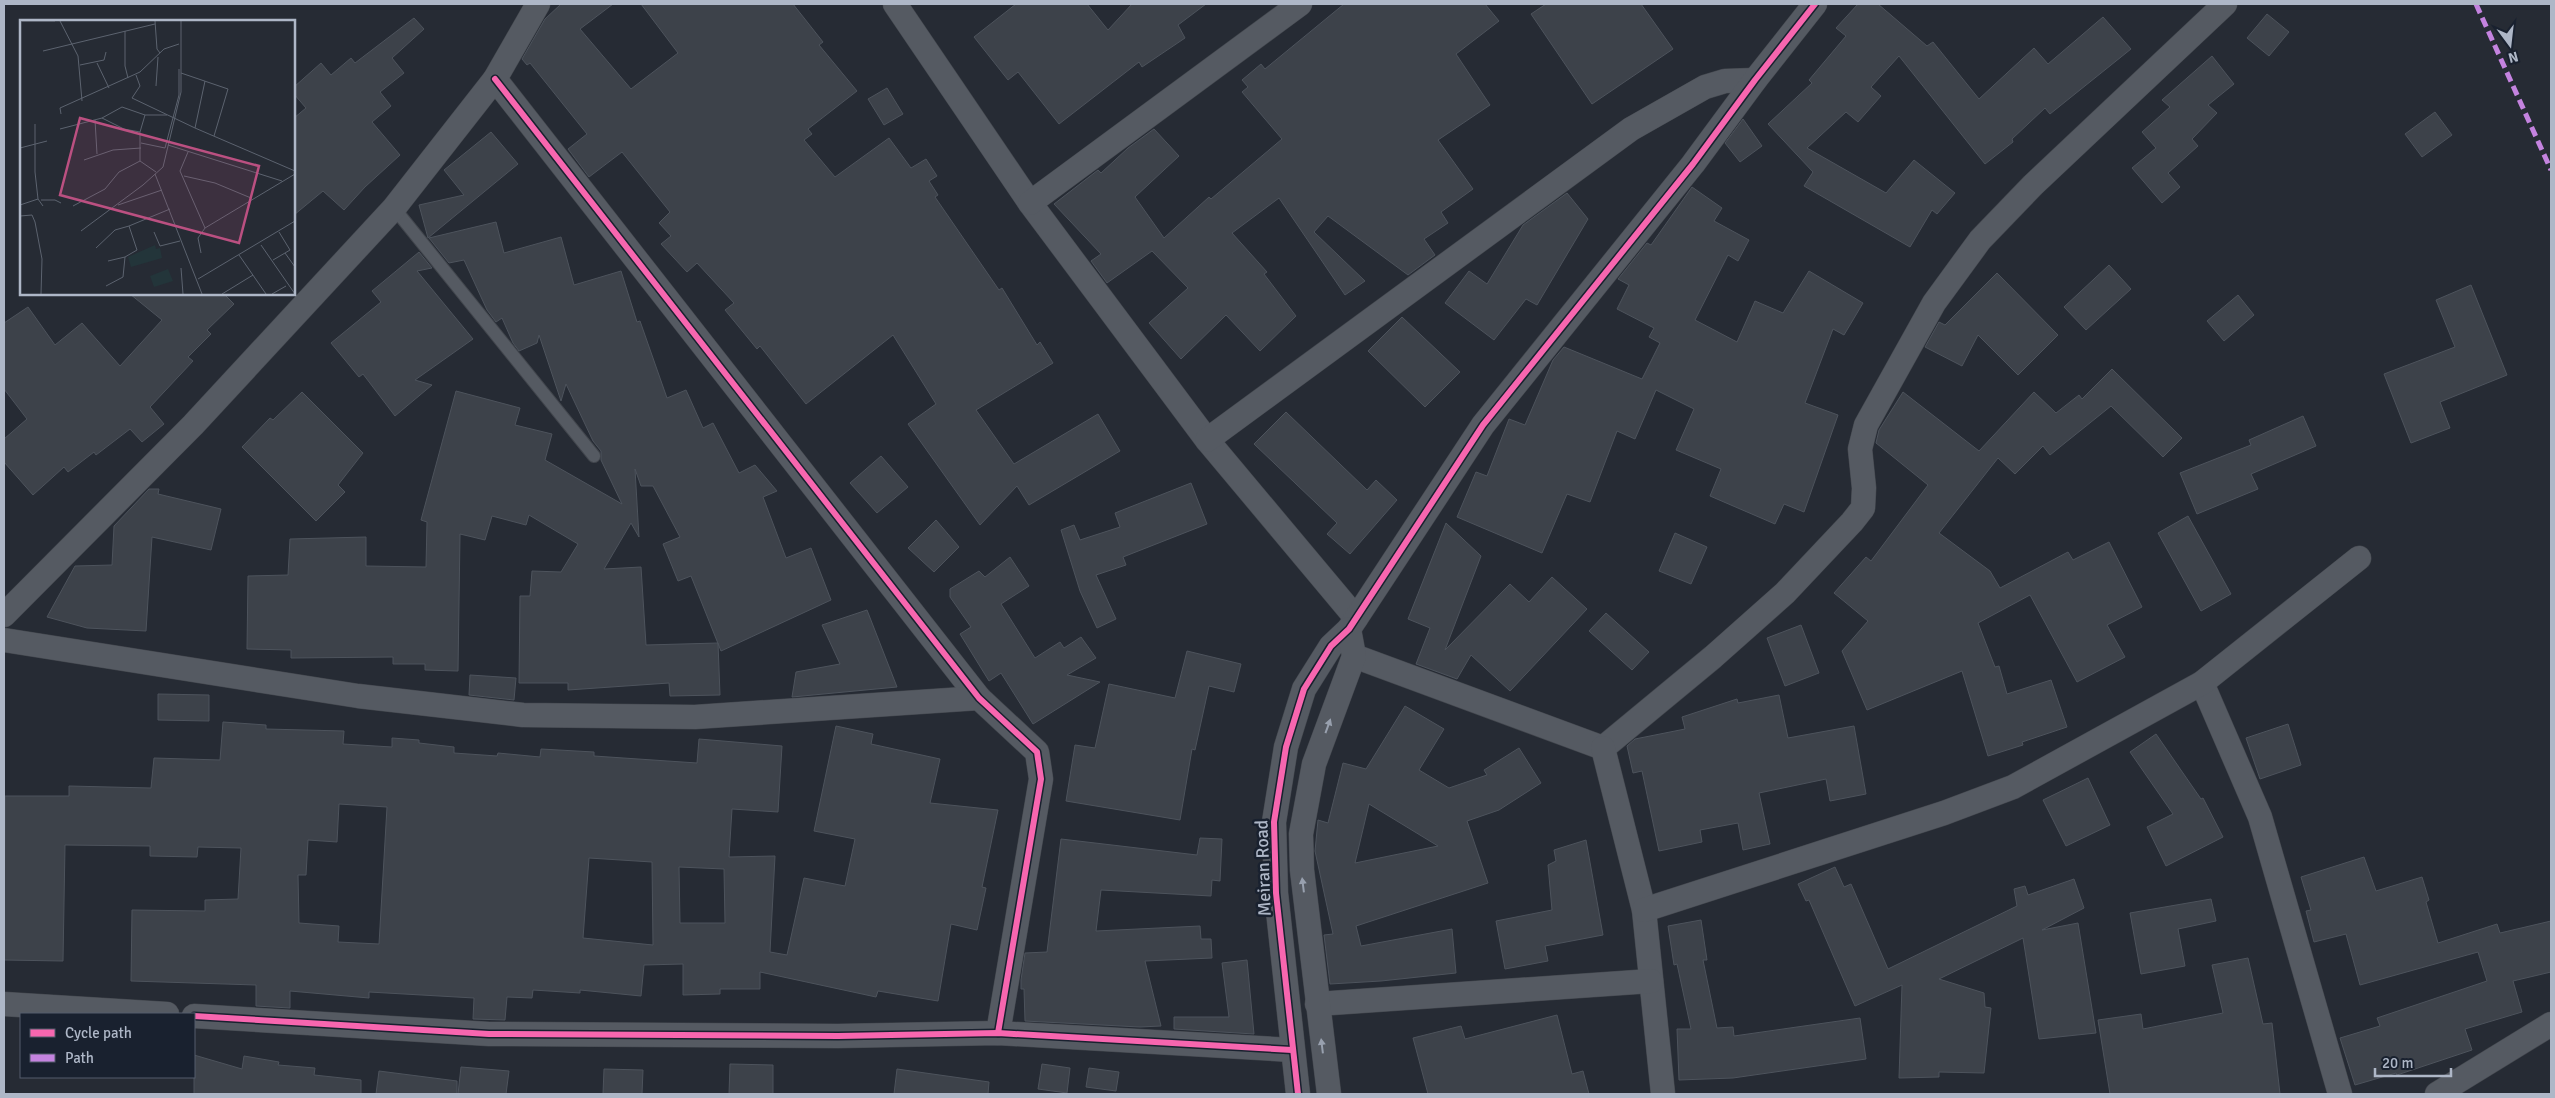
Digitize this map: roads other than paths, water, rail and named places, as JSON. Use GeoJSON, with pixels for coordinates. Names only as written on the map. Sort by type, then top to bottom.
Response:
{"type":"FeatureCollection","features":[{"type":"Feature","properties":{"kind":"street"},"geometry":{"type":"LineString","coordinates":[[4,615],[193,425],[394,208],[495,79],[538,4]]}},
{"type":"Feature","properties":{"kind":"street"},"geometry":{"type":"LineString","coordinates":[[895,4],[1030,203],[1208,440],[1352,623],[1354,656],[1314,764],[1301,834],[1302,870],[1329,1094]]}},
{"type":"Feature","properties":{"kind":"street"},"geometry":{"type":"LineString","coordinates":[[1030,203],[1300,4]]}},
{"type":"Feature","properties":{"kind":"street","name":"Meiran Road"},"geometry":{"type":"LineString","coordinates":[[1298,1094],[1276,893],[1274,822],[1286,747],[1304,689],[1331,646],[1352,623],[1482,425],[1693,164],[1755,80],[1815,4]]}},
{"type":"Feature","properties":{"kind":"street"},"geometry":{"type":"LineString","coordinates":[[1604,748],[1785,594],[1852,522],[1863,508],[1864,488],[1860,449],[1866,425],[1934,303],[1980,240],[2020,198],[2225,4]]}},
{"type":"Feature","properties":{"kind":"street"},"geometry":{"type":"LineString","coordinates":[[495,79],[979,698],[1037,752],[1041,779],[998,1033]]}},
{"type":"Feature","properties":{"kind":"street"},"geometry":{"type":"LineString","coordinates":[[1208,440],[1631,129],[1704,87],[1725,81],[1755,80]]}},
{"type":"Feature","properties":{"kind":"street"},"geometry":{"type":"LineString","coordinates":[[1644,910],[1944,814],[2013,787],[2202,683],[2359,558]]}},
{"type":"Feature","properties":{"kind":"street"},"geometry":{"type":"LineString","coordinates":[[4,640],[358,696],[523,715],[695,717],[979,698]]}},
{"type":"Feature","properties":{"kind":"street"},"geometry":{"type":"LineString","coordinates":[[1354,656],[1604,748]]}},
{"type":"Feature","properties":{"kind":"street"},"geometry":{"type":"LineString","coordinates":[[2202,683],[2260,817],[2340,1094]]}},
{"type":"Feature","properties":{"kind":"street"},"geometry":{"type":"LineString","coordinates":[[1604,748],[1644,910],[1663,1094]]}},
{"type":"Feature","properties":{"kind":"street"},"geometry":{"type":"LineString","coordinates":[[1317,1004],[1651,981]]}},
{"type":"Feature","properties":{"kind":"street"},"geometry":{"type":"LineString","coordinates":[[4,1004],[151,1013]]}},
{"type":"Feature","properties":{"kind":"street"},"geometry":{"type":"LineString","coordinates":[[195,1016],[551,1035],[998,1033],[1292,1050]]}},
{"type":"Feature","properties":{"kind":"street"},"geometry":{"type":"LineString","coordinates":[[2437,1094],[2551,1024]]}},
{"type":"Feature","properties":{"kind":"lane"},"geometry":{"type":"LineString","coordinates":[[394,208],[594,456]]}}]}
